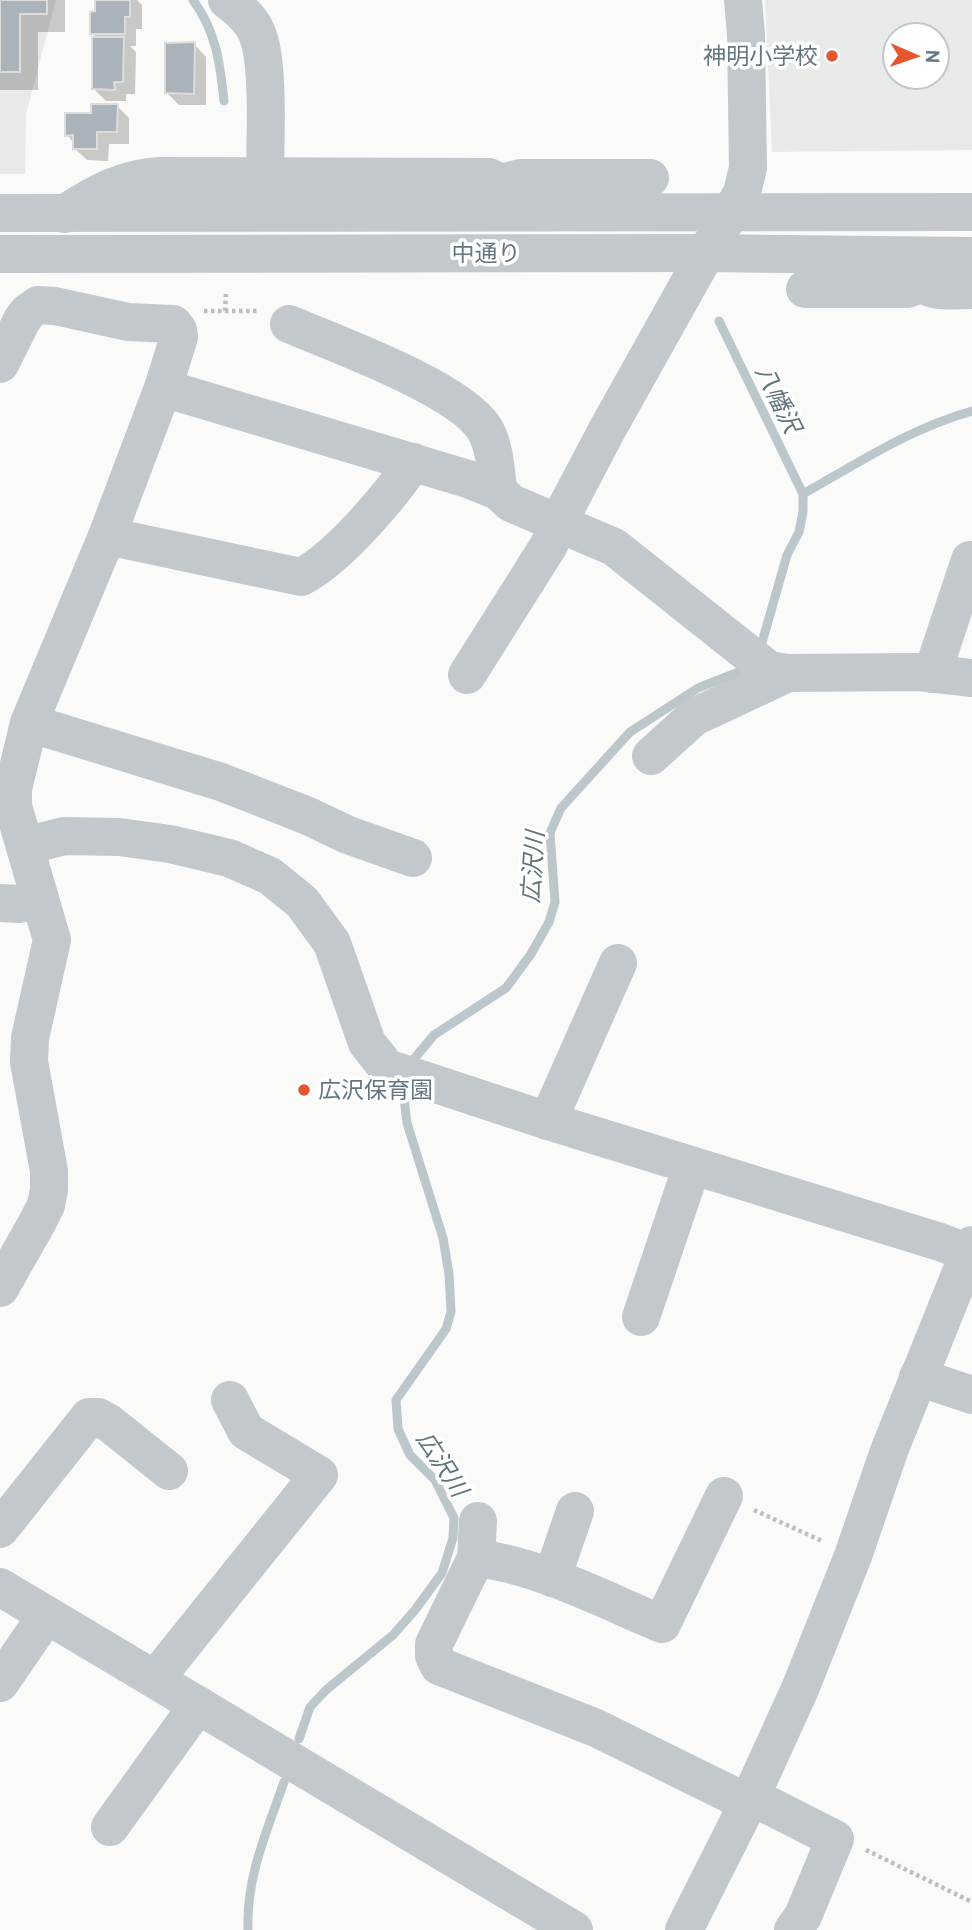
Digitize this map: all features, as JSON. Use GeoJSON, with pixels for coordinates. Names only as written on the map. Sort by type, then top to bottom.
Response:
{"type":"FeatureCollection","features":[{"type":"Feature","properties":{"kind":"street"},"geometry":{"type":"LineString","coordinates":[[227,0],[250,20],[258,34],[263,55],[265,177]]}},
{"type":"Feature","properties":{"kind":"street"},"geometry":{"type":"LineString","coordinates":[[467,675],[549,545],[558,523],[706,253],[742,193],[748,168],[743,0]]}},
{"type":"Feature","properties":{"kind":"street"},"geometry":{"type":"LineString","coordinates":[[62,215],[115,185],[143,177],[489,177],[505,198],[520,178],[650,178]]}},
{"type":"Feature","properties":{"kind":"street","name":"中通り"},"geometry":{"type":"LineString","coordinates":[[0,213],[62,215],[505,198],[732,211],[972,212]]}},
{"type":"Feature","properties":{"kind":"street","name":"中通り"},"geometry":{"type":"LineString","coordinates":[[0,254],[706,253],[918,270],[972,256]]}},
{"type":"Feature","properties":{"kind":"street"},"geometry":{"type":"LineString","coordinates":[[805,289],[907,289],[918,270],[938,290],[972,290]]}},
{"type":"Feature","properties":{"kind":"street"},"geometry":{"type":"LineString","coordinates":[[0,364],[22,320],[38,305],[55,306],[128,322],[173,324],[178,330],[178,344],[163,388],[107,536],[29,723],[13,789],[13,806],[52,940],[30,1038],[29,1062],[49,1171],[49,1190],[46,1205],[0,1288]]}},
{"type":"Feature","properties":{"kind":"street"},"geometry":{"type":"LineString","coordinates":[[289,324],[424,383],[462,405],[484,427],[488,436],[495,462],[498,491]]}},
{"type":"Feature","properties":{"kind":"street"},"geometry":{"type":"LineString","coordinates":[[163,388],[468,479],[498,491],[511,503],[614,547],[769,670],[788,673],[932,674],[972,678]]}},
{"type":"Feature","properties":{"kind":"street"},"geometry":{"type":"LineString","coordinates":[[107,536],[301,577],[318,568],[395,489],[412,462]]}},
{"type":"Feature","properties":{"kind":"street"},"geometry":{"type":"LineString","coordinates":[[932,674],[970,561]]}},
{"type":"Feature","properties":{"kind":"street"},"geometry":{"type":"LineString","coordinates":[[651,756],[694,717],[788,673]]}},
{"type":"Feature","properties":{"kind":"street"},"geometry":{"type":"LineString","coordinates":[[29,723],[221,782],[309,816],[348,835],[413,858]]}},
{"type":"Feature","properties":{"kind":"street"},"geometry":{"type":"LineString","coordinates":[[25,846],[64,836],[118,836],[170,844],[229,858],[270,876],[302,902],[331,943],[367,1043],[387,1068],[692,1166],[970,1249],[889,1451],[853,1556],[800,1689],[684,1930]]}},
{"type":"Feature","properties":{"kind":"street"},"geometry":{"type":"LineString","coordinates":[[0,902],[19,904],[40,899]]}},
{"type":"Feature","properties":{"kind":"street"},"geometry":{"type":"LineString","coordinates":[[548,1121],[618,963]]}},
{"type":"Feature","properties":{"kind":"street"},"geometry":{"type":"LineString","coordinates":[[641,1317],[692,1166]]}},
{"type":"Feature","properties":{"kind":"street"},"geometry":{"type":"LineString","coordinates":[[918,1377],[972,1395]]}},
{"type":"Feature","properties":{"kind":"street"},"geometry":{"type":"LineString","coordinates":[[156,1678],[319,1475],[246,1431],[230,1400]]}},
{"type":"Feature","properties":{"kind":"street"},"geometry":{"type":"LineString","coordinates":[[0,1529],[89,1417],[98,1417],[109,1423],[169,1471]]}},
{"type":"Feature","properties":{"kind":"street"},"geometry":{"type":"LineString","coordinates":[[476,1558],[499,1561],[552,1578],[662,1624],[724,1496]]}},
{"type":"Feature","properties":{"kind":"street"},"geometry":{"type":"LineString","coordinates":[[552,1578],[575,1511]]}},
{"type":"Feature","properties":{"kind":"street"},"geometry":{"type":"LineString","coordinates":[[478,1521],[476,1558],[434,1644],[433,1656],[439,1667],[596,1728],[835,1839],[803,1916],[793,1930]]}},
{"type":"Feature","properties":{"kind":"street"},"geometry":{"type":"LineString","coordinates":[[0,1587],[574,1930]]}},
{"type":"Feature","properties":{"kind":"street"},"geometry":{"type":"LineString","coordinates":[[0,1683],[46,1616]]}},
{"type":"Feature","properties":{"kind":"street"},"geometry":{"type":"LineString","coordinates":[[110,1827],[198,1705]]}},
{"type":"Feature","properties":{"kind":"path"},"geometry":{"type":"LineString","coordinates":[[226,294],[222,311],[232,310]]}},
{"type":"Feature","properties":{"kind":"path"},"geometry":{"type":"LineString","coordinates":[[724,1496],[853,1556]]}},
{"type":"Feature","properties":{"kind":"path"},"geometry":{"type":"LineString","coordinates":[[835,1839],[850,1842],[972,1902]]}},
{"type":"Feature","properties":{"kind":"shaded area"},"geometry":{"type":"Polygon","coordinates":[[[0,0],[56,0],[26,114],[25,174],[0,174],[0,0]]]}},
{"type":"Feature","properties":{"kind":"shaded area","name":"神明小学校"},"geometry":{"type":"Polygon","coordinates":[[[765,0],[972,0],[972,150],[772,152],[765,0]]]}},
{"type":"Feature","properties":{"kind":"building"},"geometry":{"type":"Polygon","coordinates":[[[0,0],[47,0],[47,14],[20,14],[20,72],[0,72],[0,0]]]}},
{"type":"Feature","properties":{"kind":"building"},"geometry":{"type":"Polygon","coordinates":[[[95,0],[130,0],[130,17],[125,17],[125,34],[90,34],[90,12],[95,11],[95,0]]]}},
{"type":"Feature","properties":{"kind":"building"},"geometry":{"type":"Polygon","coordinates":[[[92,37],[124,37],[123,82],[114,82],[115,90],[92,89],[92,37]]]}},
{"type":"Feature","properties":{"kind":"building"},"geometry":{"type":"Polygon","coordinates":[[[195,42],[194,94],[165,93],[165,43],[195,42]]]}},
{"type":"Feature","properties":{"kind":"building"},"geometry":{"type":"Polygon","coordinates":[[[91,104],[118,104],[117,132],[97,132],[97,149],[73,149],[73,135],[65,136],[65,113],[91,113],[91,104]]]}},
{"type":"Feature","properties":{"kind":"waterway","name":"八幡沢"},"geometry":{"type":"LineString","coordinates":[[193,0],[212,36],[224,101]]}},
{"type":"Feature","properties":{"kind":"waterway","name":"八幡沢"},"geometry":{"type":"LineString","coordinates":[[719,321],[803,494],[799,532],[787,555],[761,646]]}},
{"type":"Feature","properties":{"kind":"waterway","name":"広沢川"},"geometry":{"type":"LineString","coordinates":[[803,494],[906,437],[972,411]]}},
{"type":"Feature","properties":{"kind":"waterway","name":"広沢川"},"geometry":{"type":"LineString","coordinates":[[414,1059],[434,1035],[506,988],[531,954],[549,922],[555,902],[550,833],[561,808],[630,732],[698,688],[741,671]]}},
{"type":"Feature","properties":{"kind":"waterway","name":"広沢川"},"geometry":{"type":"LineString","coordinates":[[299,1739],[310,1707],[326,1690],[393,1635],[415,1610],[442,1573],[453,1538],[454,1518],[435,1480],[410,1455],[398,1429],[396,1400],[446,1329],[451,1312],[443,1238],[407,1123],[403,1090]]}},
{"type":"Feature","properties":{"kind":"waterway","name":"広沢川"},"geometry":{"type":"LineString","coordinates":[[248,1930],[254,1873],[284,1782]]}},
{"type":"Feature","properties":{"kind":"place","name":"神明小学校"},"geometry":{"type":"Point","coordinates":[832,56]}},
{"type":"Feature","properties":{"kind":"place","name":"広沢保育園"},"geometry":{"type":"Point","coordinates":[304,1090]}}]}
